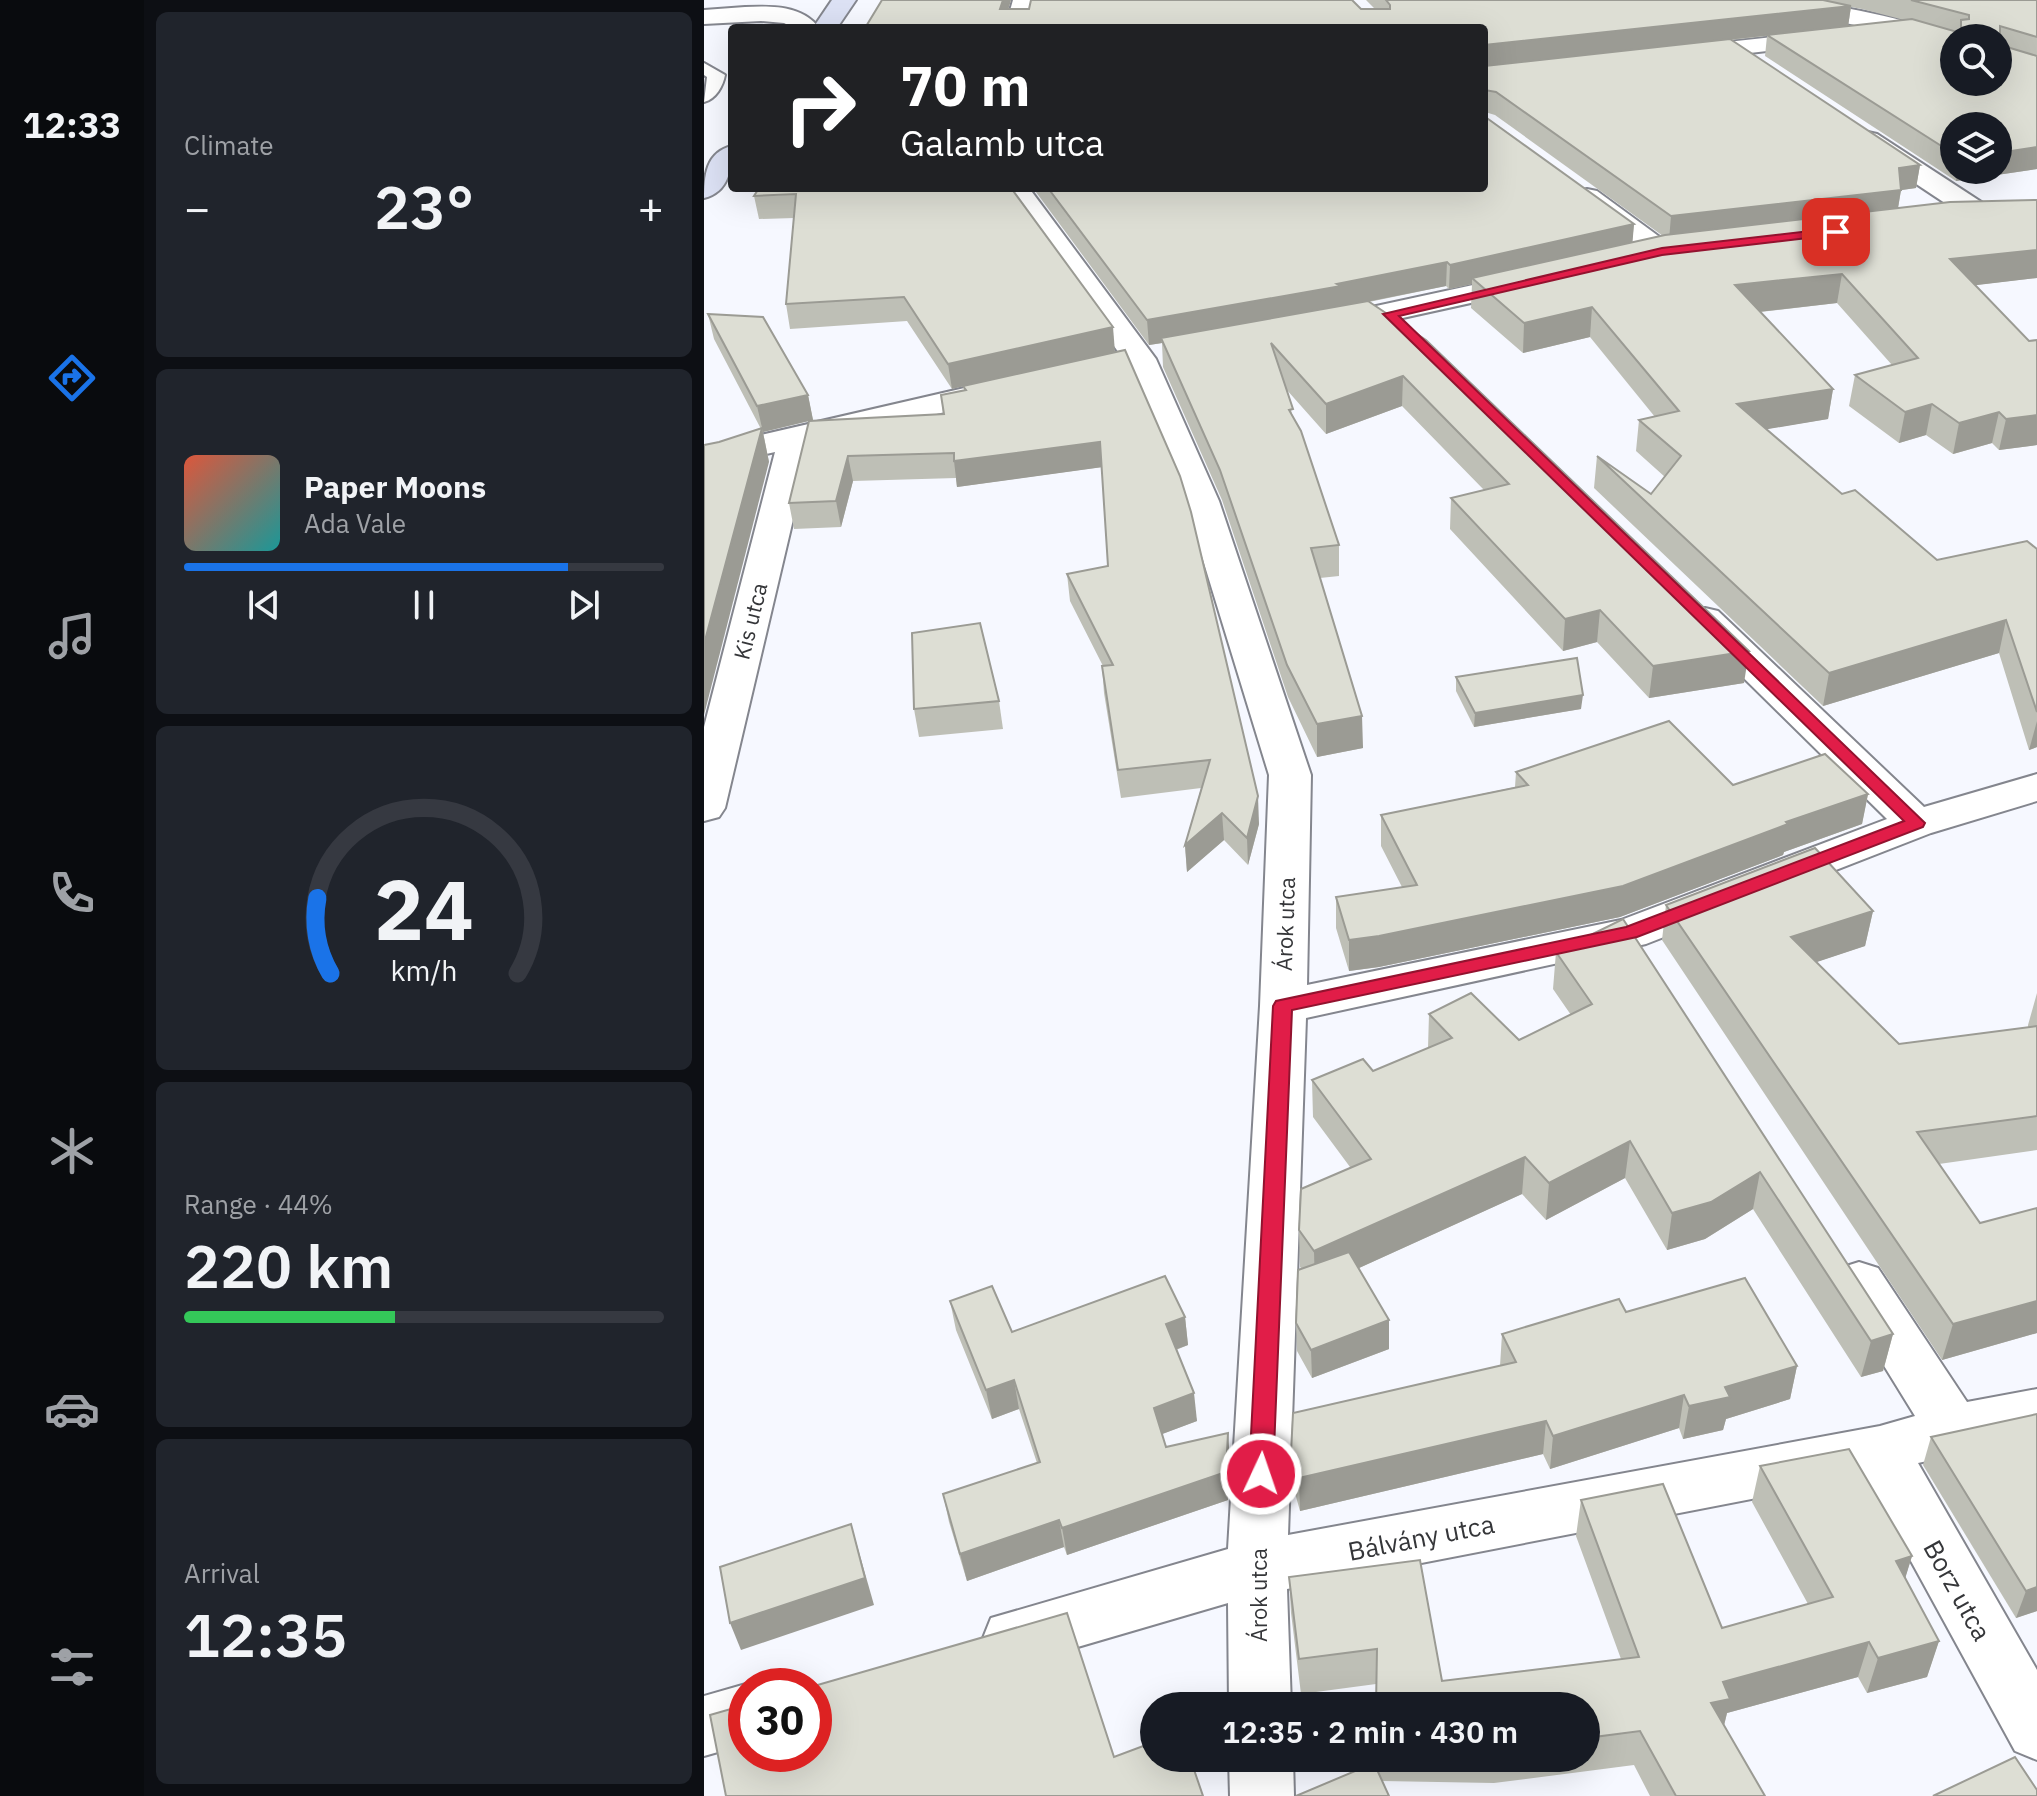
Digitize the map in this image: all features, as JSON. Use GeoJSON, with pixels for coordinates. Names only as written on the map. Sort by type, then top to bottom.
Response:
{"type":"FeatureCollection","features":[{"type":"Feature","properties":{"kind":"street"},"geometry":{"type":"LineString","coordinates":[[705,18],[770,0]]}},
{"type":"Feature","properties":{"kind":"street"},"geometry":{"type":"LineString","coordinates":[[828,24],[844,0]]}},
{"type":"Feature","properties":{"kind":"street"},"geometry":{"type":"LineString","coordinates":[[1018,24],[1025,0]]}},
{"type":"Feature","properties":{"kind":"street"},"geometry":{"type":"LineString","coordinates":[[1771,0],[1940,39]]}},
{"type":"Feature","properties":{"kind":"street"},"geometry":{"type":"LineString","coordinates":[[705,18],[773,14],[797,18],[803,24]]}},
{"type":"Feature","properties":{"kind":"street"},"geometry":{"type":"LineString","coordinates":[[1653,57],[1910,30]]}},
{"type":"Feature","properties":{"kind":"street"},"geometry":{"type":"LineString","coordinates":[[1730,48],[1770,74]]}},
{"type":"Feature","properties":{"kind":"street"},"geometry":{"type":"LineString","coordinates":[[1849,127],[1996,215],[1936,220]]}},
{"type":"Feature","properties":{"kind":"street"},"geometry":{"type":"LineString","coordinates":[[706,182],[728,158]]}},
{"type":"Feature","properties":{"kind":"street"},"geometry":{"type":"LineString","coordinates":[[1560,178],[1662,252]]}},
{"type":"Feature","properties":{"kind":"street","name":"Árok utca"},"geometry":{"type":"LineString","coordinates":[[1018,192],[1141,360],[1202,501],[1290,775],[1283,1006],[1257,1568],[1260,1692]]}},
{"type":"Feature","properties":{"kind":"street"},"geometry":{"type":"LineString","coordinates":[[1632,259],[1692,248]]}},
{"type":"Feature","properties":{"kind":"street"},"geometry":{"type":"LineString","coordinates":[[1296,331],[1401,325],[1556,276]]}},
{"type":"Feature","properties":{"kind":"street"},"geometry":{"type":"LineString","coordinates":[[704,458],[1021,385]]}},
{"type":"Feature","properties":{"kind":"street","name":"Kis utca"},"geometry":{"type":"LineString","coordinates":[[704,808],[796,435]]}},
{"type":"Feature","properties":{"kind":"street"},"geometry":{"type":"LineString","coordinates":[[1676,591],[1916,823]]}},
{"type":"Feature","properties":{"kind":"street"},"geometry":{"type":"LineString","coordinates":[[1283,1006],[1643,952],[1916,823],[2037,787]]}},
{"type":"Feature","properties":{"kind":"street"},"geometry":{"type":"LineString","coordinates":[[1834,1246],[1954,1429]]}},
{"type":"Feature","properties":{"kind":"street","name":"Bálvány utca"},"geometry":{"type":"LineString","coordinates":[[967,1651],[1257,1568],[1880,1450],[1954,1429],[2037,1413]]}},
{"type":"Feature","properties":{"kind":"street","name":"Borz utca"},"geometry":{"type":"LineString","coordinates":[[1880,1450],[2037,1730]]}},
{"type":"Feature","properties":{"kind":"street"},"geometry":{"type":"LineString","coordinates":[[704,1726],[728,1719]]}},
{"type":"Feature","properties":{"kind":"street"},"geometry":{"type":"LineString","coordinates":[[1261,1772],[1262,1796]]}},
{"type":"Feature","properties":{"kind":"lane"},"geometry":{"type":"LineString","coordinates":[[704,68],[716,75],[715,84],[704,97]]}},
{"type":"Feature","properties":{"kind":"building"},"geometry":{"type":"Polygon","coordinates":[[[882,0],[1003,0],[1000,9],[1029,9],[1031,0],[1352,0],[1361,9],[1390,9],[1386,0],[1823,0],[1851,6],[1488,45],[1488,24],[867,24],[882,0]]]}},
{"type":"Feature","properties":{"kind":"building"},"geometry":{"type":"Polygon","coordinates":[[[1911,0],[2037,0],[2037,37],[2012,30],[2012,24],[1961,24],[1961,20],[1969,19],[1969,15],[1911,0]]]}},
{"type":"Feature","properties":{"kind":"building"},"geometry":{"type":"Polygon","coordinates":[[[1912,19],[1940,27],[1940,96],[2012,96],[2012,49],[2037,56],[2037,147],[2012,151],[2012,112],[1940,112],[1940,145],[1767,35],[1912,19]]]}},
{"type":"Feature","properties":{"kind":"building"},"geometry":{"type":"Polygon","coordinates":[[[1730,39],[1920,165],[1899,168],[1901,190],[1671,216],[1496,92],[1488,91],[1488,66],[1730,39]]]}},
{"type":"Feature","properties":{"kind":"building"},"geometry":{"type":"Polygon","coordinates":[[[1488,119],[1634,224],[1450,265],[1447,262],[1337,284],[1341,286],[1147,320],[1051,192],[1488,192],[1488,119]]]}},
{"type":"Feature","properties":{"kind":"building"},"geometry":{"type":"Polygon","coordinates":[[[756,192],[1014,192],[1113,327],[948,364],[904,297],[786,304],[796,194],[754,196],[756,192]]]}},
{"type":"Feature","properties":{"kind":"building"},"geometry":{"type":"Polygon","coordinates":[[[2037,200],[2037,250],[1950,259],[2029,341],[2037,340],[2037,415],[2006,419],[1999,412],[1959,423],[1932,404],[1905,412],[1855,375],[1918,358],[1842,274],[1735,285],[1833,389],[1737,404],[1842,494],[1855,490],[1937,560],[2027,541],[2037,549],[2037,712],[2006,620],[1829,673],[1597,456],[1651,494],[1681,456],[1639,420],[1679,411],[1592,307],[1524,323],[1472,278],[1665,235],[1950,202],[2037,200]]]}},
{"type":"Feature","properties":{"kind":"building"},"geometry":{"type":"Polygon","coordinates":[[[1368,301],[1426,340],[1749,651],[1653,666],[1600,610],[1565,619],[1451,498],[1509,484],[1403,376],[1326,404],[1271,343],[1293,409],[1289,410],[1301,431],[1339,545],[1311,548],[1362,716],[1317,724],[1287,665],[1220,470],[1161,338],[1368,301]]]}},
{"type":"Feature","properties":{"kind":"building"},"geometry":{"type":"Polygon","coordinates":[[[708,314],[763,317],[808,395],[757,406],[708,314]]]}},
{"type":"Feature","properties":{"kind":"building"},"geometry":{"type":"Polygon","coordinates":[[[1125,350],[1180,476],[1191,512],[1258,796],[1247,838],[1222,813],[1185,845],[1210,760],[1118,770],[1102,666],[1113,665],[1067,574],[1108,566],[1100,442],[954,461],[954,453],[848,456],[836,501],[789,503],[809,421],[944,414],[941,395],[966,390],[963,386],[1125,350]]]}},
{"type":"Feature","properties":{"kind":"building"},"geometry":{"type":"Polygon","coordinates":[[[762,428],[704,644],[704,445],[762,428]]]}},
{"type":"Feature","properties":{"kind":"building"},"geometry":{"type":"Polygon","coordinates":[[[980,623],[999,701],[914,709],[912,633],[980,623]]]}},
{"type":"Feature","properties":{"kind":"building"},"geometry":{"type":"Polygon","coordinates":[[[1577,658],[1583,695],[1475,713],[1456,677],[1577,658]]]}},
{"type":"Feature","properties":{"kind":"building"},"geometry":{"type":"Polygon","coordinates":[[[1669,721],[1733,785],[1825,754],[1868,794],[1786,822],[1788,824],[1623,886],[1349,940],[1336,897],[1417,885],[1381,815],[1528,785],[1516,772],[1669,721]]]}},
{"type":"Feature","properties":{"kind":"building"},"geometry":{"type":"Polygon","coordinates":[[[1815,848],[1873,911],[1791,937],[1899,1044],[2037,1026],[2037,1116],[1917,1132],[1980,1223],[2037,1208],[2037,1301],[1953,1324],[1666,905],[1815,848]]]}},
{"type":"Feature","properties":{"kind":"building"},"geometry":{"type":"Polygon","coordinates":[[[1623,919],[1893,1334],[1871,1341],[1760,1172],[1711,1202],[1672,1213],[1630,1141],[1549,1183],[1525,1157],[1314,1251],[1299,1230],[1301,1189],[1371,1159],[1312,1080],[1363,1059],[1373,1071],[1452,1038],[1429,1014],[1471,993],[1519,1040],[1592,1004],[1556,952],[1623,919]]]}},
{"type":"Feature","properties":{"kind":"building"},"geometry":{"type":"Polygon","coordinates":[[[1349,1252],[1389,1320],[1311,1350],[1296,1323],[1298,1270],[1349,1252]]]}},
{"type":"Feature","properties":{"kind":"building"},"geometry":{"type":"Polygon","coordinates":[[[1165,1276],[1185,1317],[1166,1324],[1194,1393],[1154,1408],[1166,1447],[1228,1433],[1226,1472],[1062,1528],[1059,1520],[960,1554],[943,1494],[1040,1462],[1014,1380],[986,1390],[950,1301],[992,1286],[1012,1332],[1165,1276]]]}},
{"type":"Feature","properties":{"kind":"building"},"geometry":{"type":"Polygon","coordinates":[[[1745,1278],[1797,1366],[1725,1387],[1730,1397],[1689,1406],[1684,1395],[1553,1436],[1546,1421],[1299,1478],[1291,1453],[1293,1413],[1516,1362],[1502,1334],[1619,1299],[1626,1312],[1745,1278]]]}},
{"type":"Feature","properties":{"kind":"building"},"geometry":{"type":"Polygon","coordinates":[[[2037,1414],[2037,1587],[2026,1591],[1931,1437],[2037,1414]]]}},
{"type":"Feature","properties":{"kind":"building"},"geometry":{"type":"Polygon","coordinates":[[[1849,1449],[1912,1556],[1896,1561],[1939,1641],[1878,1658],[1869,1642],[1723,1682],[1730,1699],[1711,1703],[1765,1796],[1676,1796],[1640,1731],[1600,1736],[1600,1692],[1376,1692],[1377,1649],[1299,1659],[1289,1577],[1420,1560],[1442,1681],[1639,1657],[1581,1500],[1663,1484],[1722,1628],[1833,1597],[1760,1466],[1849,1449]]]}},
{"type":"Feature","properties":{"kind":"building"},"geometry":{"type":"Polygon","coordinates":[[[851,1524],[865,1578],[730,1623],[720,1567],[851,1524]]]}},
{"type":"Feature","properties":{"kind":"building"},"geometry":{"type":"Polygon","coordinates":[[[1067,1613],[1114,1757],[1140,1747],[1140,1772],[1195,1772],[1203,1796],[726,1796],[710,1715],[728,1710],[728,1772],[832,1772],[832,1681],[1067,1613]]]}},
{"type":"Feature","properties":{"kind":"building"},"geometry":{"type":"Polygon","coordinates":[[[2015,1757],[2037,1790],[2037,1796],[1933,1796],[2015,1757]]]}},
{"type":"Feature","properties":{"kind":"building"},"geometry":{"type":"Polygon","coordinates":[[[1353,1772],[1378,1772],[1389,1796],[1296,1796],[1353,1772]]]}},
{"type":"Feature","properties":{"kind":"route"},"geometry":{"type":"LineString","coordinates":[[1261,1474],[1283,1006],[1630,933],[1916,823],[1390,314],[1662,252],[1836,232]]}}]}
